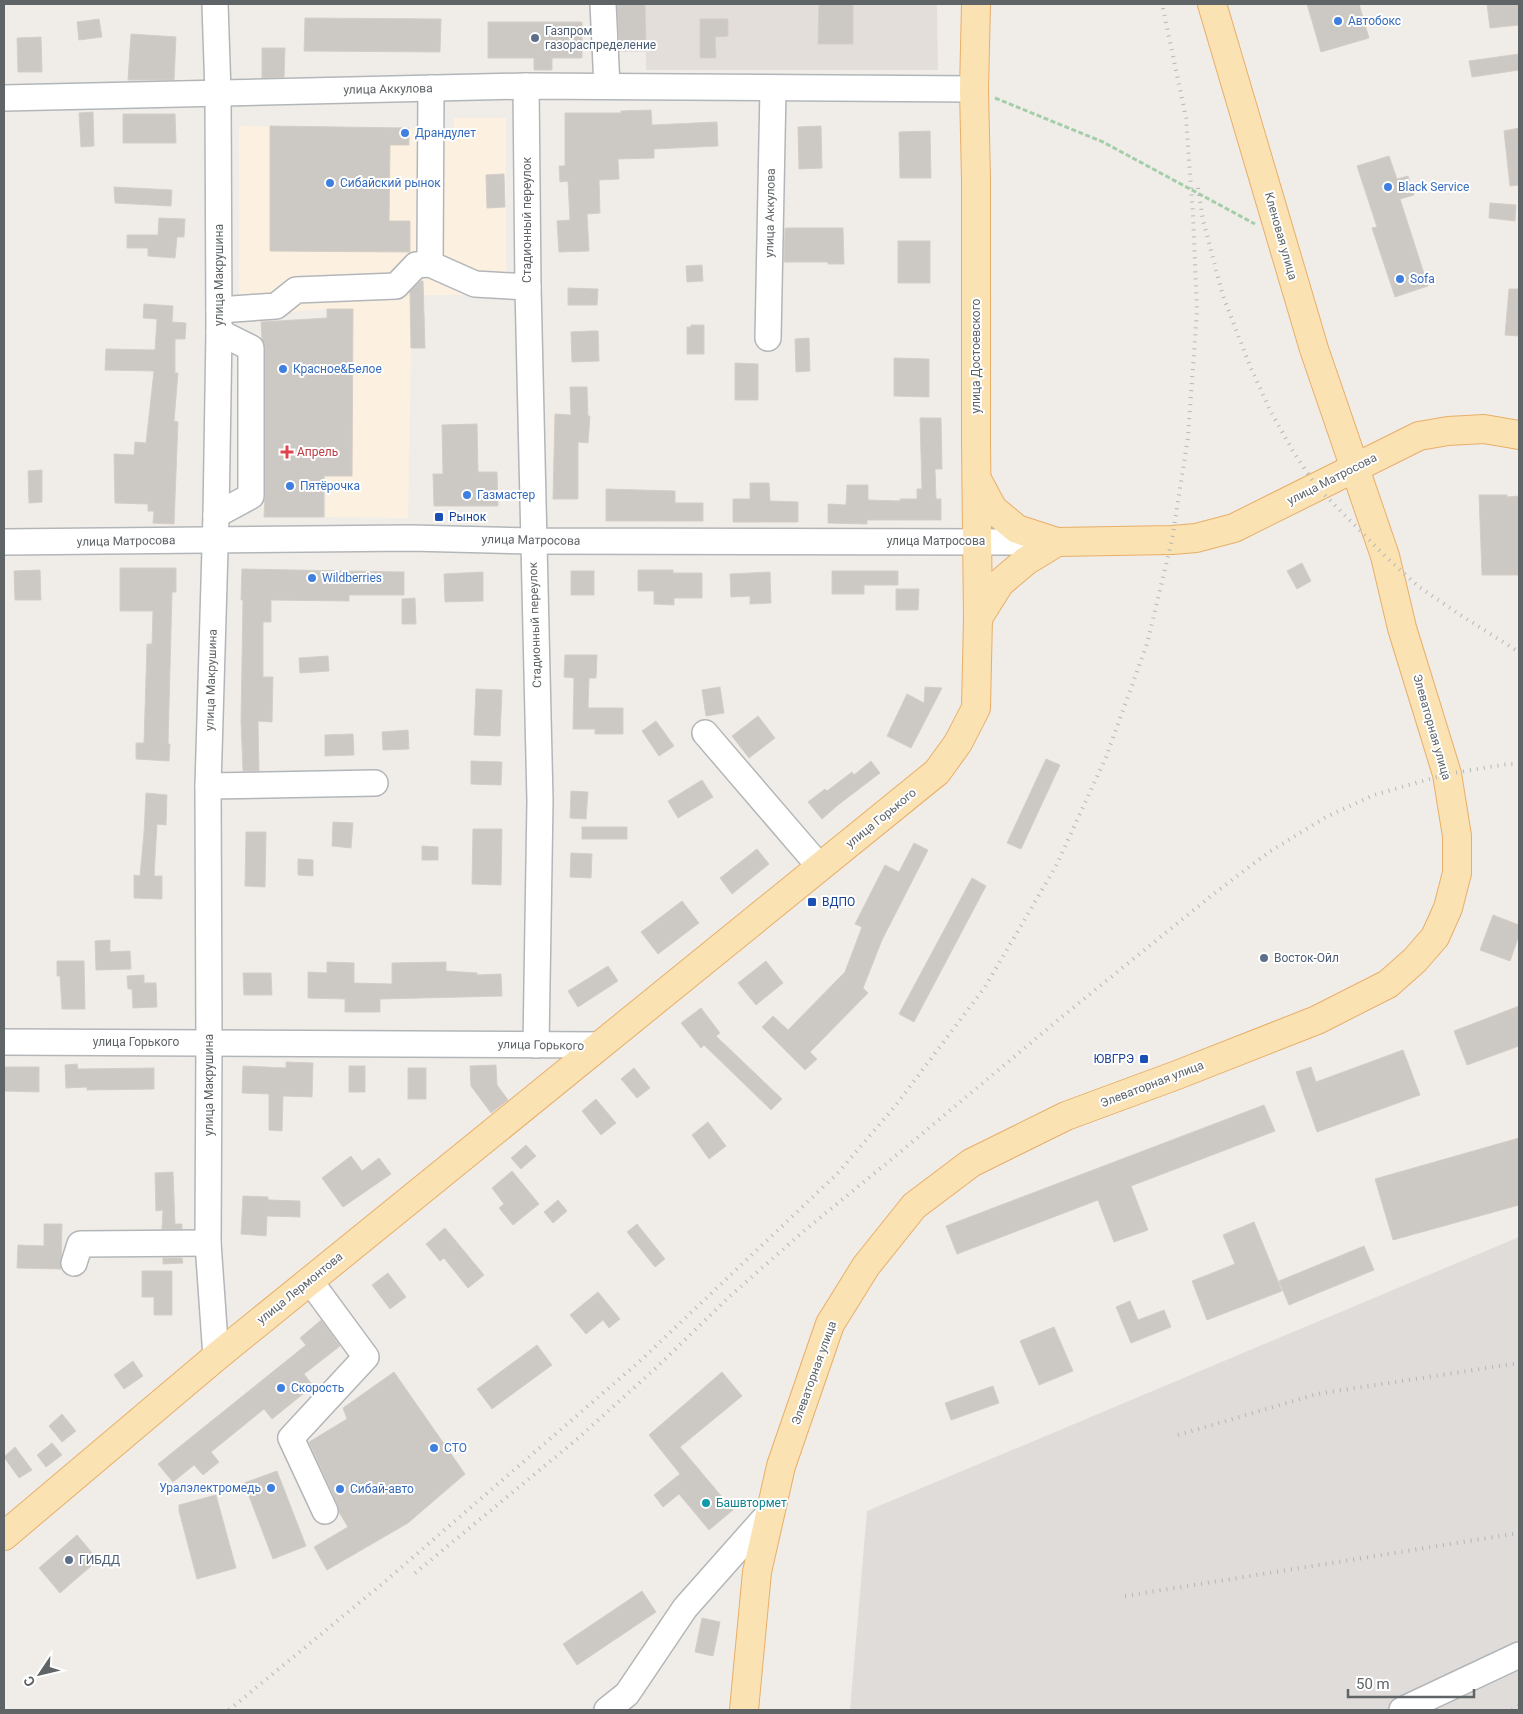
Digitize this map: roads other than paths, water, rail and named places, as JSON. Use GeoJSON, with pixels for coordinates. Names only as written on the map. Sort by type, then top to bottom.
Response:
{"type":"FeatureCollection","features":[{"type":"Feature","properties":{"kind":"main road","name":"улица Достоевского"},"geometry":{"type":"LineString","coordinates":[[976,4],[974,89],[976,443],[978,480],[976,708]]}},
{"type":"Feature","properties":{"kind":"main road","name":"Кленовая улица"},"geometry":{"type":"LineString","coordinates":[[1212,4],[1314,349],[1354,467]]}},
{"type":"Feature","properties":{"kind":"main road","name":"улица Матросова"},"geometry":{"type":"LineString","coordinates":[[978,480],[992,509],[1017,528],[1057,542],[1172,540],[1196,538],[1234,528],[1419,436],[1484,428],[1519,435]]}},
{"type":"Feature","properties":{"kind":"main road","name":"Элеваторная улица"},"geometry":{"type":"LineString","coordinates":[[744,1710],[757,1572],[781,1466],[830,1324],[866,1266],[914,1206],[971,1163],[1066,1116],[1317,1020],[1355,1002],[1388,984],[1415,960],[1435,937],[1448,908],[1457,873],[1457,836],[1447,774],[1402,628],[1385,556],[1354,467]]}},
{"type":"Feature","properties":{"kind":"main road"},"geometry":{"type":"LineString","coordinates":[[978,618],[1000,583],[1026,561],[1057,542]]}},
{"type":"Feature","properties":{"kind":"main road","name":"улица Горького"},"geometry":{"type":"LineString","coordinates":[[600,1045],[936,772],[958,743],[976,708]]}},
{"type":"Feature","properties":{"kind":"main road","name":"улица Лермонтова"},"geometry":{"type":"LineString","coordinates":[[4,1536],[216,1357],[600,1045]]}},
{"type":"Feature","properties":{"kind":"street","name":"улица Макрушина"},"geometry":{"type":"LineString","coordinates":[[215,4],[218,93],[219,321],[216,515],[208,786],[208,1243],[216,1357]]}},
{"type":"Feature","properties":{"kind":"street"},"geometry":{"type":"LineString","coordinates":[[603,4],[607,86]]}},
{"type":"Feature","properties":{"kind":"street","name":"улица Аккулова"},"geometry":{"type":"LineString","coordinates":[[4,98],[526,86],[974,89]]}},
{"type":"Feature","properties":{"kind":"street","name":"Стадионный переулок"},"geometry":{"type":"LineString","coordinates":[[526,86],[532,540],[540,801],[536,1045]]}},
{"type":"Feature","properties":{"kind":"street"},"geometry":{"type":"LineString","coordinates":[[430,264],[431,88]]}},
{"type":"Feature","properties":{"kind":"street","name":"улица Аккулова"},"geometry":{"type":"LineString","coordinates":[[768,338],[773,89]]}},
{"type":"Feature","properties":{"kind":"street"},"geometry":{"type":"LineString","coordinates":[[219,321],[276,306],[296,290],[396,286],[416,265],[430,264],[475,284],[528,287]]}},
{"type":"Feature","properties":{"kind":"street"},"geometry":{"type":"LineString","coordinates":[[216,515],[251,496],[251,348],[219,321]]}},
{"type":"Feature","properties":{"kind":"street"},"geometry":{"type":"LineString","coordinates":[[218,420],[251,417]]}},
{"type":"Feature","properties":{"kind":"street","name":"улица Матросова"},"geometry":{"type":"LineString","coordinates":[[4,542],[411,538],[1057,542]]}},
{"type":"Feature","properties":{"kind":"street"},"geometry":{"type":"LineString","coordinates":[[705,733],[820,867]]}},
{"type":"Feature","properties":{"kind":"street"},"geometry":{"type":"LineString","coordinates":[[208,786],[375,783]]}},
{"type":"Feature","properties":{"kind":"street","name":"улица Горького"},"geometry":{"type":"LineString","coordinates":[[4,1042],[600,1045]]}},
{"type":"Feature","properties":{"kind":"street"},"geometry":{"type":"LineString","coordinates":[[74,1263],[80,1244],[208,1243]]}},
{"type":"Feature","properties":{"kind":"street"},"geometry":{"type":"LineString","coordinates":[[310,1281],[366,1357],[291,1438],[325,1511]]}},
{"type":"Feature","properties":{"kind":"street"},"geometry":{"type":"LineString","coordinates":[[607,1710],[627,1694],[685,1608],[770,1511]]}},
{"type":"Feature","properties":{"kind":"street"},"geometry":{"type":"LineString","coordinates":[[1402,1710],[1519,1655]]}},
{"type":"Feature","properties":{"kind":"railway"},"geometry":{"type":"LineString","coordinates":[[229,1710],[382,1584],[639,1362],[837,1174],[896,1105],[985,987],[1056,866],[1106,757],[1147,644],[1172,540],[1188,437],[1197,311],[1193,216],[1186,118],[1162,4]]}},
{"type":"Feature","properties":{"kind":"railway"},"geometry":{"type":"LineString","coordinates":[[1198,188],[1203,220],[1223,296],[1250,366],[1270,410],[1294,453],[1317,487],[1385,556],[1419,587],[1519,652]]}},
{"type":"Feature","properties":{"kind":"railway"},"geometry":{"type":"LineString","coordinates":[[415,1573],[576,1440],[657,1367],[729,1297],[805,1230],[1058,1020],[1216,892],[1269,852],[1326,817],[1374,795],[1447,774],[1508,764],[1519,764]]}},
{"type":"Feature","properties":{"kind":"railway"},"geometry":{"type":"LineString","coordinates":[[1178,1435],[1317,1394],[1519,1363]]}},
{"type":"Feature","properties":{"kind":"railway"},"geometry":{"type":"LineString","coordinates":[[1125,1596],[1519,1533]]}},
{"type":"Feature","properties":{"kind":"railway"},"geometry":{"type":"LineString","coordinates":[[1512,1710],[1519,1706]]}},
{"type":"Feature","properties":{"kind":"place","name":"Автобокс"},"geometry":{"type":"Point","coordinates":[1338,21]}},
{"type":"Feature","properties":{"kind":"place","name":"Газпром газораспределение"},"geometry":{"type":"Point","coordinates":[535,38]}},
{"type":"Feature","properties":{"kind":"place","name":"Драндулет"},"geometry":{"type":"Point","coordinates":[405,133]}},
{"type":"Feature","properties":{"kind":"place","name":"Сибайский рынок"},"geometry":{"type":"Point","coordinates":[330,183]}},
{"type":"Feature","properties":{"kind":"place","name":"Black Service"},"geometry":{"type":"Point","coordinates":[1388,187]}},
{"type":"Feature","properties":{"kind":"place","name":"Sofa"},"geometry":{"type":"Point","coordinates":[1400,279]}},
{"type":"Feature","properties":{"kind":"place","name":"Красное&Белое"},"geometry":{"type":"Point","coordinates":[283,369]}},
{"type":"Feature","properties":{"kind":"place","name":"Апрель"},"geometry":{"type":"Point","coordinates":[287,452]}},
{"type":"Feature","properties":{"kind":"place","name":"Пятёрочка"},"geometry":{"type":"Point","coordinates":[290,486]}},
{"type":"Feature","properties":{"kind":"place","name":"Газмастер"},"geometry":{"type":"Point","coordinates":[467,495]}},
{"type":"Feature","properties":{"kind":"place","name":"Рынок"},"geometry":{"type":"Point","coordinates":[439,517]}},
{"type":"Feature","properties":{"kind":"place","name":"Wildberries"},"geometry":{"type":"Point","coordinates":[312,578]}},
{"type":"Feature","properties":{"kind":"place","name":"ВДПО"},"geometry":{"type":"Point","coordinates":[812,902]}},
{"type":"Feature","properties":{"kind":"place","name":"Восток-Ойл"},"geometry":{"type":"Point","coordinates":[1264,958]}},
{"type":"Feature","properties":{"kind":"place","name":"ЮВГРЭ"},"geometry":{"type":"Point","coordinates":[1144,1059]}},
{"type":"Feature","properties":{"kind":"place","name":"Скорость"},"geometry":{"type":"Point","coordinates":[281,1388]}},
{"type":"Feature","properties":{"kind":"place","name":"СТО"},"geometry":{"type":"Point","coordinates":[434,1448]}},
{"type":"Feature","properties":{"kind":"place","name":"Уралэлектромедь"},"geometry":{"type":"Point","coordinates":[271,1488]}},
{"type":"Feature","properties":{"kind":"place","name":"Сибай-авто"},"geometry":{"type":"Point","coordinates":[340,1489]}},
{"type":"Feature","properties":{"kind":"place","name":"Башвтормет"},"geometry":{"type":"Point","coordinates":[706,1503]}},
{"type":"Feature","properties":{"kind":"place","name":"ГИБДД"},"geometry":{"type":"Point","coordinates":[69,1560]}}]}
